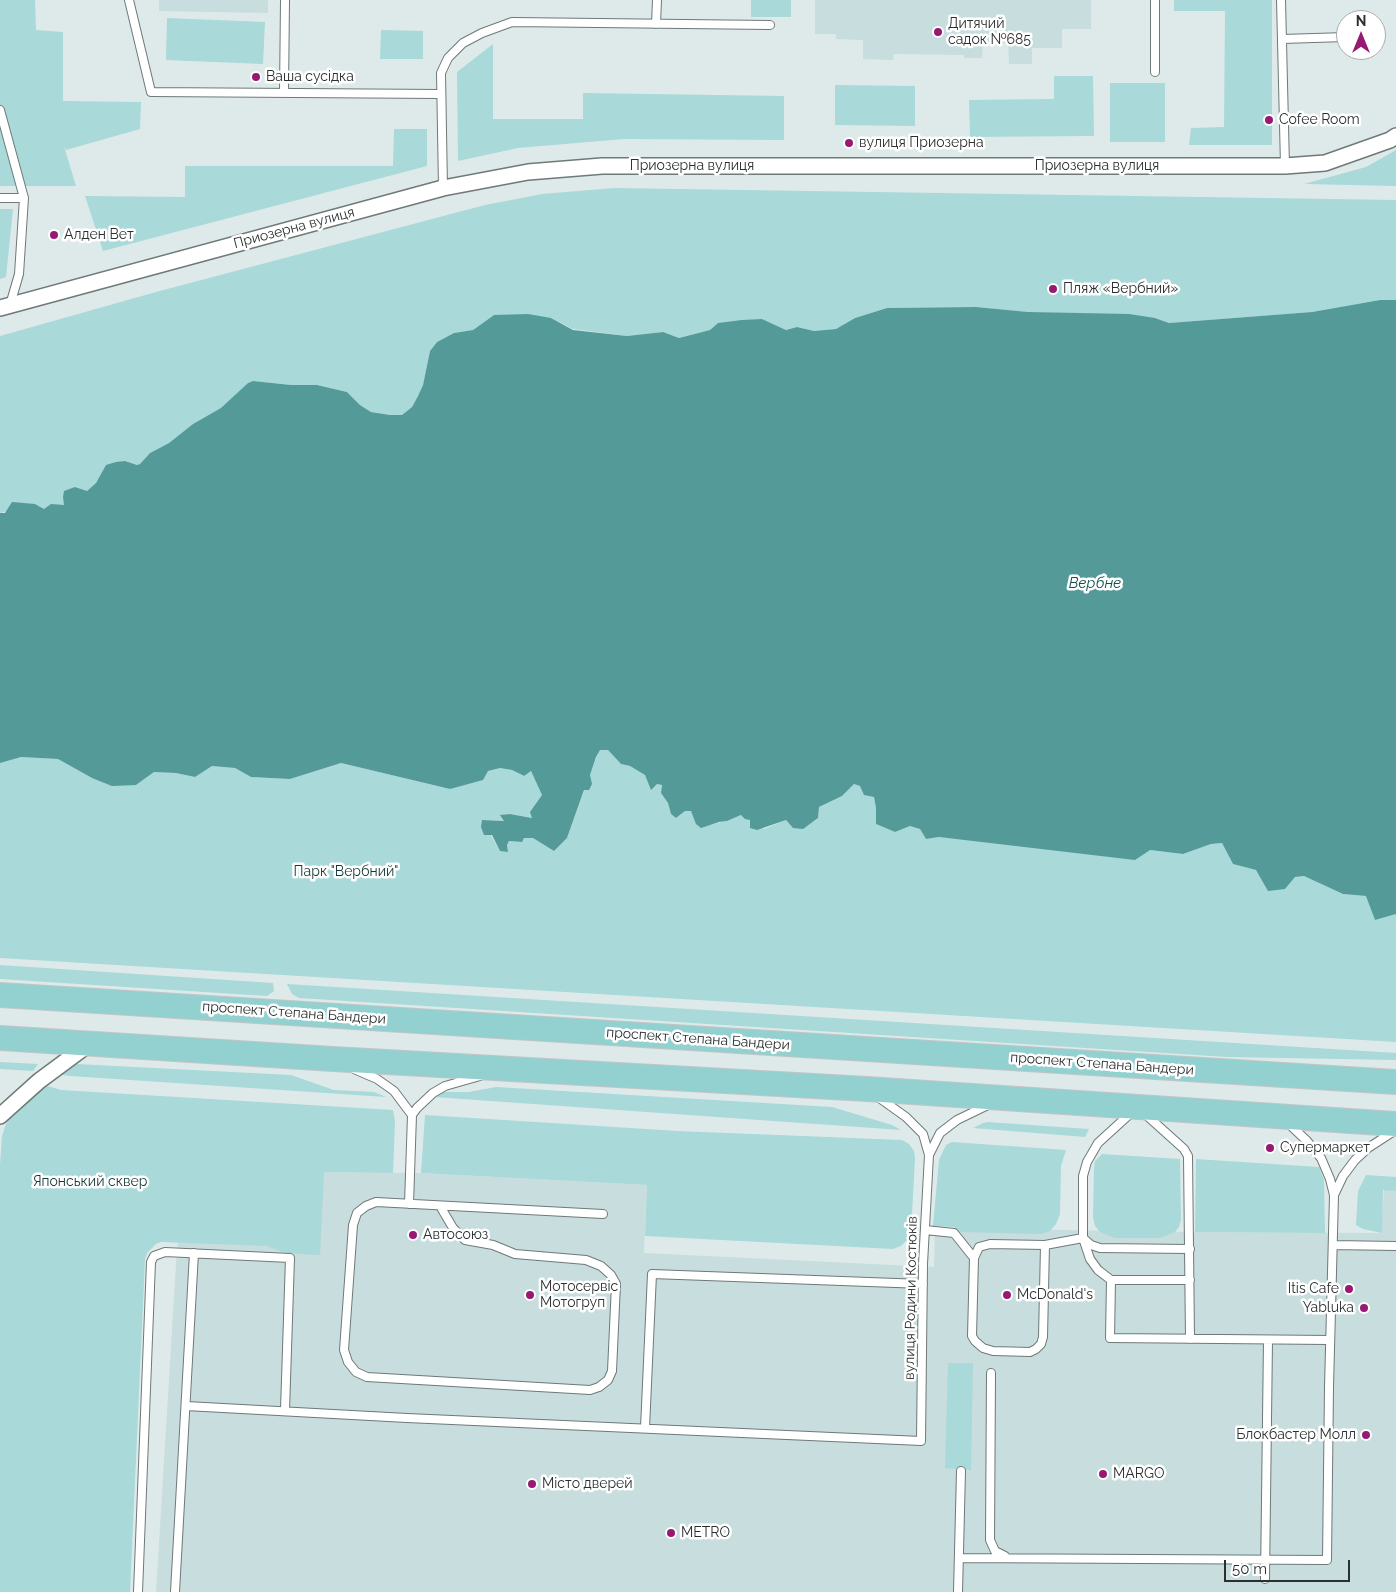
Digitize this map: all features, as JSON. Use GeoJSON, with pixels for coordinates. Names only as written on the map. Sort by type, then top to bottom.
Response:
{"type":"FeatureCollection","features":[{"type":"Feature","properties":{"kind":"main road","name":"проспект Степана Бандери"},"geometry":{"type":"LineString","coordinates":[[0,995],[1396,1082]]}},
{"type":"Feature","properties":{"kind":"main road"},"geometry":{"type":"LineString","coordinates":[[0,1038],[867,1089],[1396,1124]]}},
{"type":"Feature","properties":{"kind":"street","name":"Приозерна вулиця"},"geometry":{"type":"LineString","coordinates":[[5,306],[442,188],[528,172],[602,166],[1285,166],[1325,163],[1390,140],[1396,136]]}},
{"type":"Feature","properties":{"kind":"street"},"geometry":{"type":"LineString","coordinates":[[0,1116],[39,1081],[89,1044]]}},
{"type":"Feature","properties":{"kind":"lane"},"geometry":{"type":"LineString","coordinates":[[129,0],[151,92],[441,94]]}},
{"type":"Feature","properties":{"kind":"lane"},"geometry":{"type":"LineString","coordinates":[[284,93],[285,0]]}},
{"type":"Feature","properties":{"kind":"lane"},"geometry":{"type":"LineString","coordinates":[[656,24],[657,0]]}},
{"type":"Feature","properties":{"kind":"lane"},"geometry":{"type":"LineString","coordinates":[[1154,72],[1155,0]]}},
{"type":"Feature","properties":{"kind":"lane"},"geometry":{"type":"LineString","coordinates":[[1281,0],[1285,166]]}},
{"type":"Feature","properties":{"kind":"lane"},"geometry":{"type":"LineString","coordinates":[[442,188],[441,73],[448,58],[463,43],[482,33],[512,22],[770,25]]}},
{"type":"Feature","properties":{"kind":"lane"},"geometry":{"type":"LineString","coordinates":[[1282,39],[1336,37]]}},
{"type":"Feature","properties":{"kind":"lane"},"geometry":{"type":"LineString","coordinates":[[0,110],[24,198],[19,274],[5,306]]}},
{"type":"Feature","properties":{"kind":"lane"},"geometry":{"type":"LineString","coordinates":[[0,198],[24,198]]}},
{"type":"Feature","properties":{"kind":"lane"},"geometry":{"type":"LineString","coordinates":[[333,1059],[377,1079],[394,1091],[412,1115]]}},
{"type":"Feature","properties":{"kind":"lane"},"geometry":{"type":"LineString","coordinates":[[409,1204],[412,1115],[433,1093],[445,1086],[505,1069]]}},
{"type":"Feature","properties":{"kind":"lane"},"geometry":{"type":"LineString","coordinates":[[867,1089],[906,1117],[923,1134],[929,1155]]}},
{"type":"Feature","properties":{"kind":"lane"},"geometry":{"type":"LineString","coordinates":[[929,1155],[938,1135],[958,1120],[1004,1098]]}},
{"type":"Feature","properties":{"kind":"lane"},"geometry":{"type":"LineString","coordinates":[[1190,1280],[1111,1280],[1098,1270],[1090,1259],[1083,1238],[1083,1176],[1087,1162],[1098,1143],[1138,1107],[1184,1149],[1188,1156],[1190,1249],[1190,1280],[1190,1339]]}},
{"type":"Feature","properties":{"kind":"lane"},"geometry":{"type":"LineString","coordinates":[[959,1558],[1327,1560],[1334,1195],[1330,1179],[1321,1158],[1292,1126],[1277,1116]]}},
{"type":"Feature","properties":{"kind":"lane"},"geometry":{"type":"LineString","coordinates":[[1334,1195],[1343,1176],[1355,1160],[1368,1148],[1396,1130]]}},
{"type":"Feature","properties":{"kind":"lane","name":"вулиця Родини Костюків"},"geometry":{"type":"LineString","coordinates":[[645,1428],[921,1441],[923,1284],[929,1155]]}},
{"type":"Feature","properties":{"kind":"lane"},"geometry":{"type":"LineString","coordinates":[[440,1206],[453,1228],[465,1240],[493,1245],[515,1254],[586,1260],[601,1266],[611,1275],[616,1284],[612,1371],[608,1380],[599,1388],[590,1390],[367,1377],[356,1372],[348,1362],[344,1350],[353,1225],[356,1213],[366,1206],[376,1202],[604,1214]]}},
{"type":"Feature","properties":{"kind":"lane"},"geometry":{"type":"LineString","coordinates":[[925,1230],[954,1233],[974,1258]]}},
{"type":"Feature","properties":{"kind":"lane"},"geometry":{"type":"LineString","coordinates":[[1045,1245],[1043,1337],[1041,1344],[1030,1352],[993,1351],[983,1348],[972,1336],[974,1258],[976,1251],[982,1246],[990,1244],[1045,1245],[1083,1238]]}},
{"type":"Feature","properties":{"kind":"lane"},"geometry":{"type":"LineString","coordinates":[[1083,1238],[1091,1245],[1100,1248],[1190,1249]]}},
{"type":"Feature","properties":{"kind":"lane"},"geometry":{"type":"LineString","coordinates":[[1333,1245],[1396,1246]]}},
{"type":"Feature","properties":{"kind":"lane"},"geometry":{"type":"LineString","coordinates":[[138,1592],[151,1262],[154,1256],[165,1252],[290,1258],[285,1410]]}},
{"type":"Feature","properties":{"kind":"lane"},"geometry":{"type":"LineString","coordinates":[[175,1592],[194,1254]]}},
{"type":"Feature","properties":{"kind":"lane"},"geometry":{"type":"LineString","coordinates":[[186,1406],[645,1428],[652,1274],[923,1284]]}},
{"type":"Feature","properties":{"kind":"lane"},"geometry":{"type":"LineString","coordinates":[[1111,1280],[1110,1338],[1330,1340]]}},
{"type":"Feature","properties":{"kind":"lane"},"geometry":{"type":"LineString","coordinates":[[1264,1579],[1268,1340]]}},
{"type":"Feature","properties":{"kind":"lane"},"geometry":{"type":"LineString","coordinates":[[991,1373],[990,1540],[995,1551],[1001,1556],[1011,1558]]}},
{"type":"Feature","properties":{"kind":"lane"},"geometry":{"type":"LineString","coordinates":[[958,1592],[961,1471]]}},
{"type":"Feature","properties":{"kind":"shaded area"},"geometry":{"type":"Polygon","coordinates":[[[159,0],[268,0],[268,13],[159,11],[159,0]]]}},
{"type":"Feature","properties":{"kind":"shaded area","name":"Дитячий садок №685"},"geometry":{"type":"Polygon","coordinates":[[[815,0],[1091,0],[1091,29],[1062,29],[1062,48],[1032,48],[1032,64],[1009,64],[1008,43],[983,43],[982,58],[964,58],[964,55],[894,54],[893,60],[863,59],[863,40],[836,39],[836,34],[815,34],[815,0]]]}},
{"type":"Feature","properties":{"kind":"shaded area"},"geometry":{"type":"Polygon","coordinates":[[[324,1172],[421,1173],[647,1185],[644,1253],[934,1267],[935,1228],[1381,1233],[1384,1189],[1396,1191],[1396,1592],[156,1592],[179,1238],[324,1172]]]}},
{"type":"Feature","properties":{"kind":"green space"},"geometry":{"type":"Polygon","coordinates":[[[0,0],[35,0],[36,30],[63,32],[63,101],[141,102],[140,129],[66,150],[64,146],[76,186],[0,186],[0,0]]]}},
{"type":"Feature","properties":{"kind":"green space"},"geometry":{"type":"Polygon","coordinates":[[[751,0],[791,0],[791,17],[751,17],[751,0]]]}},
{"type":"Feature","properties":{"kind":"green space"},"geometry":{"type":"Polygon","coordinates":[[[1174,0],[1272,0],[1272,145],[1189,145],[1191,128],[1224,127],[1225,11],[1174,11],[1174,0]]]}},
{"type":"Feature","properties":{"kind":"green space"},"geometry":{"type":"Polygon","coordinates":[[[167,18],[265,22],[263,64],[166,60],[167,18]]]}},
{"type":"Feature","properties":{"kind":"green space"},"geometry":{"type":"Polygon","coordinates":[[[381,30],[423,31],[423,59],[380,59],[381,30]]]}},
{"type":"Feature","properties":{"kind":"green space"},"geometry":{"type":"Polygon","coordinates":[[[493,44],[493,119],[583,119],[583,93],[784,96],[784,140],[624,139],[518,148],[458,161],[457,72],[493,44]]]}},
{"type":"Feature","properties":{"kind":"green space"},"geometry":{"type":"Polygon","coordinates":[[[1054,76],[1093,76],[1094,136],[970,137],[969,100],[1054,99],[1054,76]]]}},
{"type":"Feature","properties":{"kind":"green space"},"geometry":{"type":"Polygon","coordinates":[[[1110,83],[1165,83],[1165,142],[1110,142],[1110,83]]]}},
{"type":"Feature","properties":{"kind":"green space"},"geometry":{"type":"Polygon","coordinates":[[[835,85],[915,86],[915,126],[835,125],[835,85]]]}},
{"type":"Feature","properties":{"kind":"green space"},"geometry":{"type":"Polygon","coordinates":[[[394,129],[427,129],[427,166],[103,251],[85,196],[185,197],[185,166],[393,166],[394,129]]]}},
{"type":"Feature","properties":{"kind":"green space"},"geometry":{"type":"Polygon","coordinates":[[[1396,150],[1396,186],[1304,184],[1366,167],[1396,150]]]}},
{"type":"Feature","properties":{"kind":"green space"},"geometry":{"type":"Polygon","coordinates":[[[614,188],[1396,200],[1396,300],[1380,300],[1312,312],[1169,323],[1155,318],[1027,312],[976,307],[887,308],[855,318],[836,329],[814,331],[797,327],[786,330],[762,319],[718,323],[710,330],[679,338],[663,332],[627,336],[573,329],[551,318],[494,315],[473,330],[454,333],[437,342],[430,351],[423,385],[418,396],[412,407],[402,415],[371,412],[360,405],[347,392],[317,385],[291,385],[253,381],[248,383],[222,408],[193,424],[169,443],[150,453],[140,464],[137,465],[125,461],[106,466],[96,483],[87,491],[75,487],[64,506],[44,509],[35,504],[0,513],[0,336],[156,292],[485,205],[542,194],[614,188]]]}},
{"type":"Feature","properties":{"kind":"green space"},"geometry":{"type":"Polygon","coordinates":[[[0,209],[13,209],[6,277],[0,279],[0,209]]]}},
{"type":"Feature","properties":{"kind":"green space","name":"Парк \"Вербний\""},"geometry":{"type":"Polygon","coordinates":[[[599,750],[608,750],[621,764],[630,766],[645,775],[651,789],[657,784],[662,785],[661,793],[668,803],[671,814],[676,818],[685,811],[691,811],[708,825],[727,821],[741,815],[764,829],[786,820],[793,828],[811,823],[818,818],[819,807],[842,796],[854,784],[860,786],[874,797],[876,824],[895,832],[910,826],[920,829],[926,839],[939,837],[1150,850],[1183,854],[1211,844],[1222,843],[1233,864],[1256,870],[1285,889],[1295,877],[1304,876],[1343,894],[1367,896],[1375,920],[1396,914],[1396,1042],[0,958],[0,763],[21,757],[58,759],[92,778],[136,785],[154,772],[176,773],[195,777],[212,766],[235,768],[251,777],[290,779],[341,763],[450,789],[488,771],[500,768],[512,770],[523,776],[531,771],[542,795],[537,803],[533,818],[510,814],[501,815],[505,821],[482,820],[500,851],[508,852],[507,845],[509,841],[521,842],[524,838],[533,838],[554,851],[567,838],[599,750]]]}},
{"type":"Feature","properties":{"kind":"green space"},"geometry":{"type":"Polygon","coordinates":[[[0,965],[273,983],[274,991],[267,996],[0,979],[0,965]]]}},
{"type":"Feature","properties":{"kind":"green space"},"geometry":{"type":"Polygon","coordinates":[[[287,984],[1396,1053],[1396,1060],[1227,1057],[299,998],[292,994],[287,984]]]}},
{"type":"Feature","properties":{"kind":"green space"},"geometry":{"type":"Polygon","coordinates":[[[0,1062],[38,1064],[33,1071],[0,1069],[0,1062]]]}},
{"type":"Feature","properties":{"kind":"green space"},"geometry":{"type":"Polygon","coordinates":[[[76,1064],[291,1075],[334,1090],[374,1092],[386,1097],[56,1074],[76,1064]]]}},
{"type":"Feature","properties":{"kind":"green space","name":"Японський сквер"},"geometry":{"type":"Polygon","coordinates":[[[44,1085],[61,1090],[393,1110],[395,1121],[393,1173],[324,1172],[320,1255],[285,1253],[267,1246],[161,1242],[156,1244],[147,1253],[145,1260],[130,1592],[0,1592],[0,1165],[2,1136],[6,1124],[13,1113],[44,1085]]]}},
{"type":"Feature","properties":{"kind":"green space"},"geometry":{"type":"Polygon","coordinates":[[[496,1087],[832,1107],[892,1125],[901,1130],[434,1097],[443,1092],[469,1092],[496,1087]]]}},
{"type":"Feature","properties":{"kind":"green space"},"geometry":{"type":"Polygon","coordinates":[[[425,1115],[678,1131],[902,1140],[909,1144],[914,1151],[915,1158],[911,1233],[901,1246],[893,1249],[645,1236],[647,1185],[421,1173],[425,1115]]]}},
{"type":"Feature","properties":{"kind":"green space"},"geometry":{"type":"Polygon","coordinates":[[[988,1122],[1089,1129],[1085,1137],[973,1128],[988,1122]]]}},
{"type":"Feature","properties":{"kind":"green space"},"geometry":{"type":"Polygon","coordinates":[[[952,1142],[1066,1150],[1061,1166],[1060,1214],[1056,1224],[1050,1231],[1041,1234],[959,1232],[954,1227],[933,1226],[939,1160],[946,1145],[952,1142]]]}},
{"type":"Feature","properties":{"kind":"green space"},"geometry":{"type":"Polygon","coordinates":[[[1102,1154],[1180,1159],[1181,1220],[1175,1232],[1160,1238],[1115,1238],[1100,1232],[1095,1226],[1093,1217],[1094,1168],[1095,1161],[1102,1154]]]}},
{"type":"Feature","properties":{"kind":"green space"},"geometry":{"type":"Polygon","coordinates":[[[1196,1159],[1319,1167],[1324,1180],[1325,1233],[1195,1232],[1196,1159]]]}},
{"type":"Feature","properties":{"kind":"green space"},"geometry":{"type":"Polygon","coordinates":[[[1366,1175],[1396,1177],[1396,1191],[1383,1190],[1382,1233],[1363,1229],[1356,1225],[1358,1191],[1366,1175]]]}},
{"type":"Feature","properties":{"kind":"green space"},"geometry":{"type":"Polygon","coordinates":[[[948,1363],[973,1363],[971,1470],[945,1468],[948,1363]]]}},
{"type":"Feature","properties":{"kind":"water","name":"Вербне"},"geometry":{"type":"Polygon","coordinates":[[[1380,300],[1396,300],[1396,914],[1375,920],[1366,896],[1343,894],[1304,876],[1295,877],[1285,889],[1268,891],[1256,870],[1233,864],[1222,843],[1211,844],[1183,854],[1150,850],[1135,860],[939,837],[926,839],[920,829],[910,826],[895,832],[876,824],[874,797],[864,795],[860,786],[854,784],[842,796],[819,807],[818,818],[803,829],[793,828],[786,820],[757,830],[750,828],[750,820],[745,819],[741,815],[701,828],[696,824],[691,811],[685,811],[676,818],[671,814],[668,803],[661,793],[662,785],[657,784],[651,790],[645,775],[630,766],[621,764],[608,750],[600,750],[596,757],[590,775],[592,784],[589,790],[584,790],[567,838],[554,851],[533,838],[524,838],[522,842],[509,841],[507,845],[508,852],[500,851],[492,835],[484,835],[481,827],[482,820],[504,821],[500,815],[510,814],[532,818],[530,812],[542,795],[531,771],[524,776],[512,770],[500,768],[488,771],[483,780],[450,789],[341,763],[290,779],[251,777],[235,768],[212,766],[195,777],[176,773],[154,772],[136,785],[112,786],[92,778],[58,759],[21,757],[0,763],[0,513],[5,513],[12,502],[35,504],[44,509],[51,504],[64,505],[64,491],[75,487],[87,491],[96,483],[106,465],[125,461],[137,465],[140,464],[150,453],[169,443],[193,424],[221,408],[248,383],[253,381],[291,385],[317,385],[347,392],[360,405],[371,412],[402,415],[412,407],[418,396],[423,385],[430,351],[437,342],[454,333],[473,330],[494,315],[528,314],[551,318],[573,330],[627,336],[663,332],[679,338],[710,330],[718,323],[742,320],[762,319],[786,330],[797,327],[814,331],[836,329],[855,318],[887,308],[976,307],[1028,312],[1129,314],[1155,318],[1169,323],[1312,312],[1380,300]]]}},
{"type":"Feature","properties":{"kind":"place","name":"Дитячий садок №685"},"geometry":{"type":"Point","coordinates":[938,32]}},
{"type":"Feature","properties":{"kind":"place","name":"Ваша сусідка"},"geometry":{"type":"Point","coordinates":[256,77]}},
{"type":"Feature","properties":{"kind":"place","name":"Cofee Room"},"geometry":{"type":"Point","coordinates":[1269,120]}},
{"type":"Feature","properties":{"kind":"place","name":"вулиця Приозерна"},"geometry":{"type":"Point","coordinates":[849,143]}},
{"type":"Feature","properties":{"kind":"place","name":"Алден Вет"},"geometry":{"type":"Point","coordinates":[54,235]}},
{"type":"Feature","properties":{"kind":"place","name":"Пляж «Вербний»"},"geometry":{"type":"Point","coordinates":[1053,289]}},
{"type":"Feature","properties":{"kind":"place","name":"Супермаркет"},"geometry":{"type":"Point","coordinates":[1270,1148]}},
{"type":"Feature","properties":{"kind":"place","name":"Автосоюз"},"geometry":{"type":"Point","coordinates":[413,1235]}},
{"type":"Feature","properties":{"kind":"place","name":"Itis Cafe"},"geometry":{"type":"Point","coordinates":[1349,1289]}},
{"type":"Feature","properties":{"kind":"place","name":"Мотосервіс Мотогруп"},"geometry":{"type":"Point","coordinates":[530,1295]}},
{"type":"Feature","properties":{"kind":"place","name":"McDonald's"},"geometry":{"type":"Point","coordinates":[1007,1295]}},
{"type":"Feature","properties":{"kind":"place","name":"Yabluka"},"geometry":{"type":"Point","coordinates":[1364,1308]}},
{"type":"Feature","properties":{"kind":"place","name":"Блокбастер Молл"},"geometry":{"type":"Point","coordinates":[1366,1435]}},
{"type":"Feature","properties":{"kind":"place","name":"MARGO"},"geometry":{"type":"Point","coordinates":[1103,1474]}},
{"type":"Feature","properties":{"kind":"place","name":"Місто дверей"},"geometry":{"type":"Point","coordinates":[532,1484]}},
{"type":"Feature","properties":{"kind":"place","name":"METRO"},"geometry":{"type":"Point","coordinates":[671,1533]}}]}
